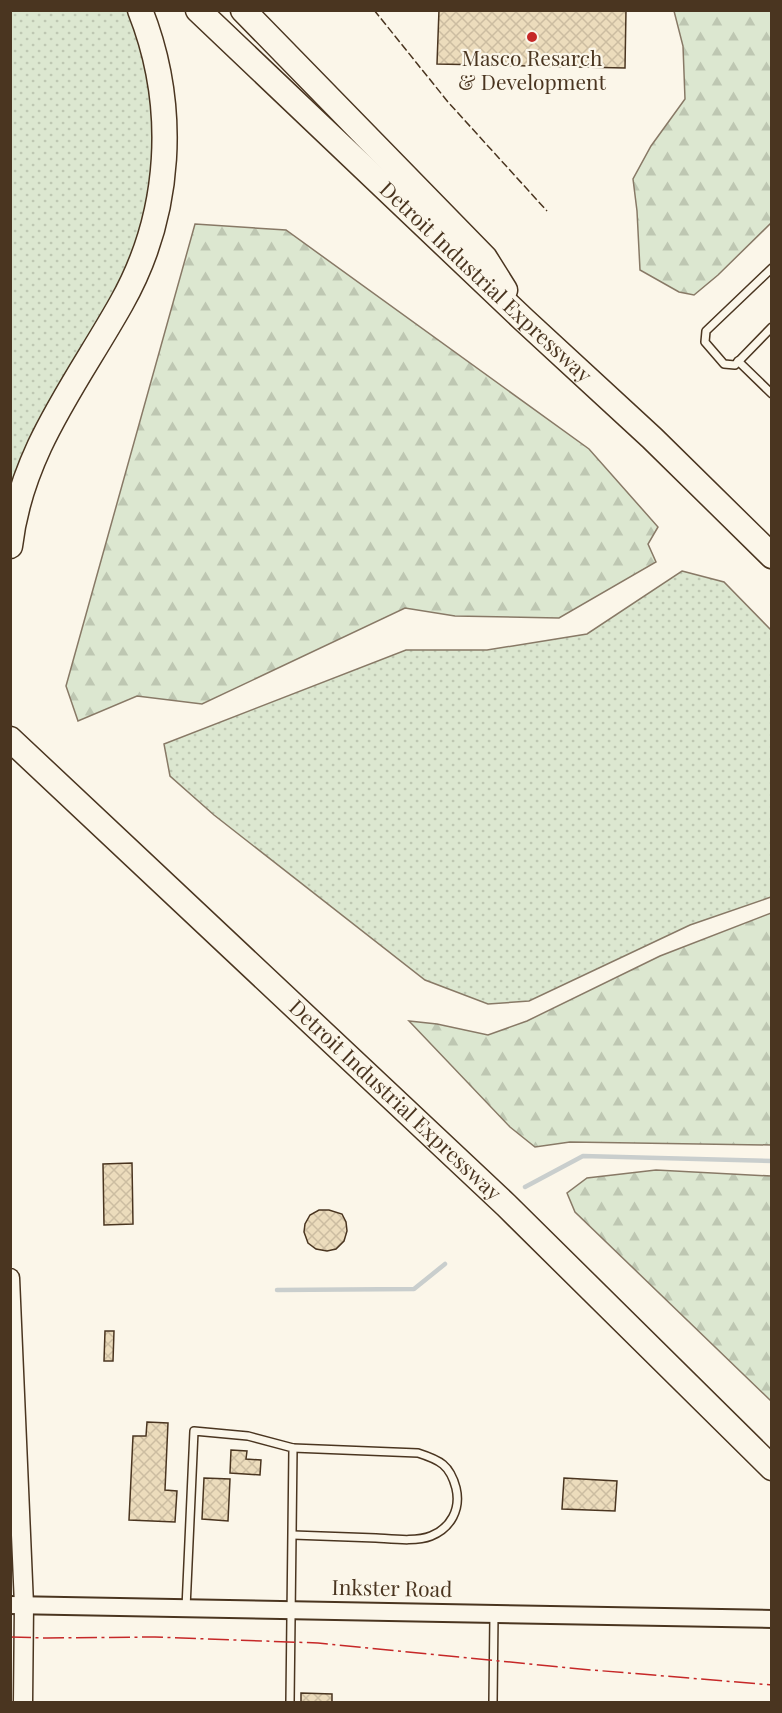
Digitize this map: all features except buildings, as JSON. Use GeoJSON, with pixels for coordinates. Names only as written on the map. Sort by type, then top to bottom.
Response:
{"type":"FeatureCollection","features":[{"type":"Feature","properties":{"kind":"highway"},"geometry":{"type":"LineString","coordinates":[[10,546],[23,485],[39,444],[122,302],[141,264],[155,222],[163,182],[165,133],[162,91],[152,41],[140,10]]}},
{"type":"Feature","properties":{"kind":"highway","name":"Detroit Industrial Expressway"},"geometry":{"type":"LineString","coordinates":[[198,10],[524,320],[652,438],[771,556]]}},
{"type":"Feature","properties":{"kind":"highway"},"geometry":{"type":"LineString","coordinates":[[243,10],[485,258],[524,320]]}},
{"type":"Feature","properties":{"kind":"highway","name":"Detroit Industrial Expressway"},"geometry":{"type":"LineString","coordinates":[[10,739],[506,1204],[771,1468]]}},
{"type":"Feature","properties":{"kind":"main road"},"geometry":{"type":"LineString","coordinates":[[10,1278],[17,1605],[22,1702]]}},
{"type":"Feature","properties":{"kind":"street","name":"Inkster Road"},"geometry":{"type":"LineString","coordinates":[[17,1605],[771,1619]]}},
{"type":"Feature","properties":{"kind":"lane"},"geometry":{"type":"LineString","coordinates":[[771,268],[706,331],[705,342],[724,364],[735,365],[771,327]]}},
{"type":"Feature","properties":{"kind":"lane"},"geometry":{"type":"LineString","coordinates":[[738,362],[771,394]]}},
{"type":"Feature","properties":{"kind":"lane"},"geometry":{"type":"LineString","coordinates":[[186,1608],[194,1431],[248,1436],[293,1448],[418,1453],[435,1459],[452,1472],[457,1492],[455,1515],[447,1527],[429,1537],[402,1539],[293,1535]]}},
{"type":"Feature","properties":{"kind":"lane"},"geometry":{"type":"LineString","coordinates":[[290,1702],[293,1448]]}},
{"type":"Feature","properties":{"kind":"lane"},"geometry":{"type":"LineString","coordinates":[[493,1702],[494,1614]]}},
{"type":"Feature","properties":{"kind":"green space"},"geometry":{"type":"Polygon","coordinates":[[[11,11],[128,11],[146,63],[154,102],[152,185],[143,224],[123,277],[46,409],[21,460],[11,492],[11,11]]]}},
{"type":"Feature","properties":{"kind":"green space"},"geometry":{"type":"Polygon","coordinates":[[[674,11],[771,11],[771,223],[694,295],[679,292],[640,270],[633,179],[651,146],[685,99],[683,46],[674,11]]]}},
{"type":"Feature","properties":{"kind":"green space"},"geometry":{"type":"Polygon","coordinates":[[[195,224],[286,230],[589,449],[658,527],[648,544],[656,562],[559,618],[455,616],[405,608],[202,704],[137,696],[78,721],[66,686],[195,224]]]}},
{"type":"Feature","properties":{"kind":"green space"},"geometry":{"type":"Polygon","coordinates":[[[682,571],[724,582],[771,630],[771,897],[690,925],[529,1001],[488,1004],[425,980],[214,815],[170,776],[164,744],[406,650],[487,650],[587,634],[682,571]]]}},
{"type":"Feature","properties":{"kind":"green space"},"geometry":{"type":"Polygon","coordinates":[[[771,913],[771,1145],[570,1142],[535,1147],[510,1127],[409,1021],[437,1024],[488,1035],[527,1021],[660,956],[771,913]]]}},
{"type":"Feature","properties":{"kind":"green space"},"geometry":{"type":"Polygon","coordinates":[[[656,1170],[771,1176],[771,1401],[575,1212],[567,1193],[587,1178],[656,1170]]]}},
{"type":"Feature","properties":{"kind":"waterway"},"geometry":{"type":"LineString","coordinates":[[525,1187],[583,1156],[772,1161]]}},
{"type":"Feature","properties":{"kind":"waterway"},"geometry":{"type":"LineString","coordinates":[[277,1290],[414,1289],[445,1264]]}},
{"type":"Feature","properties":{"kind":"fence"},"geometry":{"type":"LineString","coordinates":[[374,10],[448,102],[547,211]]}},
{"type":"Feature","properties":{"kind":"power"},"geometry":{"type":"LineString","coordinates":[[10,1637],[155,1637],[318,1643],[772,1685]]}},
{"type":"Feature","properties":{"kind":"place","name":"Masco Resarch & Development"},"geometry":{"type":"Point","coordinates":[532,37]}}]}
